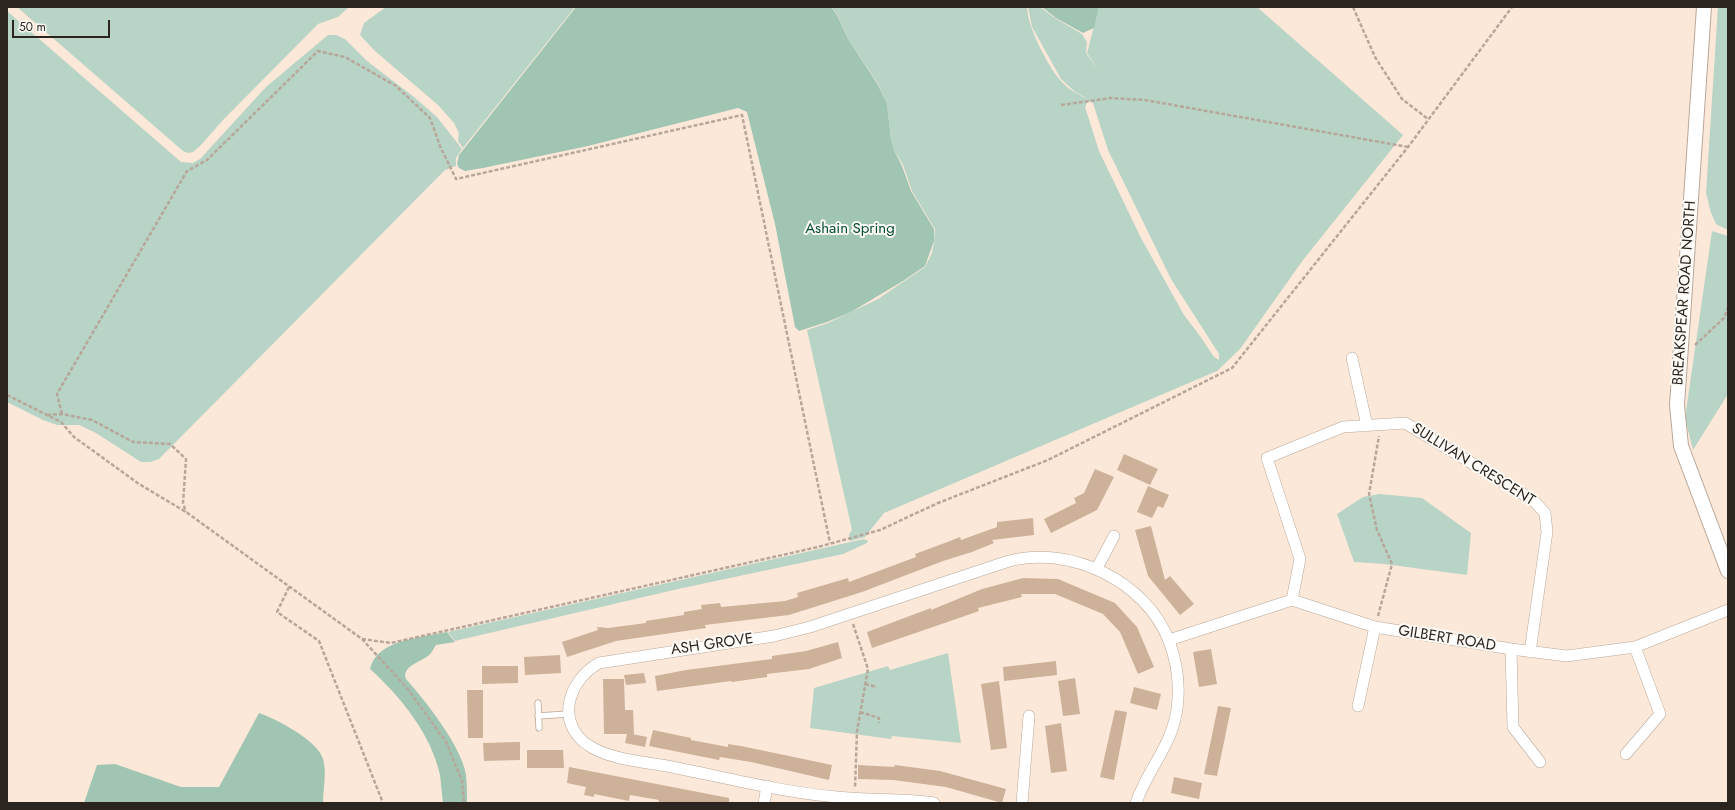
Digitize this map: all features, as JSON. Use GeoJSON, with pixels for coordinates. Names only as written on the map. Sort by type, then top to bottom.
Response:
{"type":"FeatureCollection","features":[{"type":"Feature","properties":{"kind":"street","name":"BREAKSPEAR ROAD NORTH"},"geometry":{"type":"LineString","coordinates":[[1704,7],[1677,406],[1681,446],[1728,571]]}},
{"type":"Feature","properties":{"kind":"street"},"geometry":{"type":"LineString","coordinates":[[1352,358],[1367,426]]}},
{"type":"Feature","properties":{"kind":"street","name":"SULLIVAN CRESCENT"},"geometry":{"type":"LineString","coordinates":[[1292,600],[1300,559],[1267,458],[1343,427],[1406,423],[1533,500],[1545,513],[1547,532],[1530,652]]}},
{"type":"Feature","properties":{"kind":"street"},"geometry":{"type":"LineString","coordinates":[[1097,568],[1114,536]]}},
{"type":"Feature","properties":{"kind":"street","name":"ASH GROVE"},"geometry":{"type":"LineString","coordinates":[[568,714],[570,697],[573,691],[586,672],[598,663],[774,636],[810,627],[988,566],[1021,558],[1057,558],[1097,568],[1130,590],[1154,615],[1169,640],[1177,675],[1177,709],[1173,726],[1162,753],[1136,803]]}},
{"type":"Feature","properties":{"kind":"street"},"geometry":{"type":"LineString","coordinates":[[1169,640],[1292,600]]}},
{"type":"Feature","properties":{"kind":"street","name":"GILBERT ROAD"},"geometry":{"type":"LineString","coordinates":[[1292,600],[1375,627],[1530,652],[1567,656],[1635,647],[1728,610]]}},
{"type":"Feature","properties":{"kind":"street"},"geometry":{"type":"LineString","coordinates":[[1358,706],[1375,627]]}},
{"type":"Feature","properties":{"kind":"street"},"geometry":{"type":"LineString","coordinates":[[1626,754],[1660,714],[1635,647]]}},
{"type":"Feature","properties":{"kind":"street"},"geometry":{"type":"LineString","coordinates":[[1511,649],[1513,727],[1540,762]]}},
{"type":"Feature","properties":{"kind":"street"},"geometry":{"type":"LineString","coordinates":[[568,714],[570,723],[580,739],[599,751],[640,761],[767,786],[837,797],[899,799],[934,803]]}},
{"type":"Feature","properties":{"kind":"street"},"geometry":{"type":"LineString","coordinates":[[1022,803],[1029,716]]}},
{"type":"Feature","properties":{"kind":"street"},"geometry":{"type":"LineString","coordinates":[[764,803],[767,786]]}},
{"type":"Feature","properties":{"kind":"lane"},"geometry":{"type":"LineString","coordinates":[[538,703],[539,728]]}},
{"type":"Feature","properties":{"kind":"lane"},"geometry":{"type":"LineString","coordinates":[[538,716],[568,714]]}},
{"type":"Feature","properties":{"kind":"path"},"geometry":{"type":"LineString","coordinates":[[1353,7],[1375,57],[1402,99],[1428,119]]}},
{"type":"Feature","properties":{"kind":"path"},"geometry":{"type":"LineString","coordinates":[[362,639],[391,643],[830,543],[880,530],[938,504],[1048,460],[1232,368],[1408,147],[1512,7]]}},
{"type":"Feature","properties":{"kind":"path"},"geometry":{"type":"LineString","coordinates":[[62,414],[57,394],[187,171],[207,160],[318,51],[345,57],[396,86],[430,118],[440,146],[456,179],[742,115],[830,543]]}},
{"type":"Feature","properties":{"kind":"path"},"geometry":{"type":"LineString","coordinates":[[1061,105],[1110,98],[1145,100],[1408,147]]}},
{"type":"Feature","properties":{"kind":"path"},"geometry":{"type":"LineString","coordinates":[[1681,350],[1688,337],[1693,346],[1724,318],[1728,307]]}},
{"type":"Feature","properties":{"kind":"path"},"geometry":{"type":"LineString","coordinates":[[7,394],[61,422],[74,437],[139,484],[186,512],[362,639],[407,688],[446,742],[462,781],[464,803]]}},
{"type":"Feature","properties":{"kind":"path"},"geometry":{"type":"LineString","coordinates":[[47,415],[62,414],[92,420],[133,442],[170,444],[186,459],[183,503],[186,512]]}},
{"type":"Feature","properties":{"kind":"path"},"geometry":{"type":"LineString","coordinates":[[1375,627],[1392,564],[1377,530],[1369,494],[1380,425]]}},
{"type":"Feature","properties":{"kind":"path"},"geometry":{"type":"LineString","coordinates":[[289,587],[277,612],[318,641],[383,803]]}},
{"type":"Feature","properties":{"kind":"path"},"geometry":{"type":"LineString","coordinates":[[849,614],[868,669],[856,731],[854,798]]}},
{"type":"Feature","properties":{"kind":"path"},"geometry":{"type":"LineString","coordinates":[[865,684],[878,687]]}},
{"type":"Feature","properties":{"kind":"path"},"geometry":{"type":"LineString","coordinates":[[860,712],[879,718],[879,723]]}},
{"type":"Feature","properties":{"kind":"green space"},"geometry":{"type":"Polygon","coordinates":[[[17,7],[349,7],[338,17],[318,24],[223,120],[201,145],[193,152],[188,153],[183,151],[17,7]]]}},
{"type":"Feature","properties":{"kind":"green space"},"geometry":{"type":"Polygon","coordinates":[[[386,7],[575,7],[463,148],[458,141],[459,133],[454,123],[438,105],[375,51],[360,35],[364,23],[386,7]]]}},
{"type":"Feature","properties":{"kind":"green space","name":"Ashain Spring"},"geometry":{"type":"Polygon","coordinates":[[[576,7],[831,7],[837,15],[848,39],[878,85],[887,104],[891,139],[894,150],[902,166],[911,191],[934,229],[934,241],[925,266],[851,312],[799,331],[795,327],[775,224],[747,112],[738,108],[588,146],[483,168],[465,171],[459,168],[457,164],[459,155],[576,7]]]}},
{"type":"Feature","properties":{"kind":"green space"},"geometry":{"type":"Polygon","coordinates":[[[831,7],[1027,7],[1030,24],[1034,35],[1055,74],[1070,89],[1077,94],[1088,99],[1075,92],[1061,79],[1032,27],[1028,7],[1040,7],[1082,34],[1087,42],[1086,53],[1100,72],[1087,53],[1099,7],[1257,7],[1403,135],[1303,260],[1240,349],[1217,371],[884,513],[865,537],[850,541],[849,534],[852,530],[807,330],[828,323],[878,299],[925,267],[932,253],[935,229],[912,191],[903,165],[894,150],[891,139],[887,104],[878,84],[848,39],[837,14],[831,7]],[[1088,101],[1085,107],[1099,151],[1141,238],[1184,315],[1214,357],[1219,360],[1219,354],[1171,279],[1108,150],[1093,103],[1088,101]]]}},
{"type":"Feature","properties":{"kind":"green space"},"geometry":{"type":"Polygon","coordinates":[[[1042,7],[1099,7],[1094,28],[1083,33],[1056,18],[1042,7]]]}},
{"type":"Feature","properties":{"kind":"green space"},"geometry":{"type":"Polygon","coordinates":[[[1718,7],[1728,7],[1728,230],[1716,224],[1711,213],[1706,193],[1718,7]]]}},
{"type":"Feature","properties":{"kind":"green space"},"geometry":{"type":"Polygon","coordinates":[[[7,11],[181,162],[193,163],[200,159],[266,87],[328,35],[336,35],[345,39],[367,61],[414,97],[437,117],[462,149],[456,158],[456,166],[445,170],[159,459],[150,462],[141,462],[96,433],[79,425],[57,425],[43,420],[7,402],[7,11]]]}},
{"type":"Feature","properties":{"kind":"green space"},"geometry":{"type":"Polygon","coordinates":[[[1712,231],[1728,236],[1728,394],[1693,450],[1685,418],[1712,231]]]}},
{"type":"Feature","properties":{"kind":"green space"},"geometry":{"type":"Polygon","coordinates":[[[1380,494],[1422,498],[1471,533],[1467,575],[1384,564],[1354,562],[1337,514],[1363,497],[1380,494]]]}},
{"type":"Feature","properties":{"kind":"green space"},"geometry":{"type":"Polygon","coordinates":[[[864,539],[868,541],[867,543],[843,554],[678,589],[455,641],[448,632],[864,539]]]}},
{"type":"Feature","properties":{"kind":"green space"},"geometry":{"type":"Polygon","coordinates":[[[447,632],[455,642],[436,645],[428,656],[412,665],[406,671],[405,675],[406,679],[442,724],[458,751],[466,775],[467,803],[443,803],[440,775],[430,745],[413,717],[403,704],[370,669],[374,659],[381,651],[391,646],[413,638],[447,632]]]}},
{"type":"Feature","properties":{"kind":"green space"},"geometry":{"type":"Polygon","coordinates":[[[948,653],[961,743],[892,736],[891,739],[810,728],[814,688],[888,666],[890,670],[948,653]]]}},
{"type":"Feature","properties":{"kind":"green space"},"geometry":{"type":"Polygon","coordinates":[[[259,713],[286,725],[305,738],[320,752],[325,770],[323,803],[84,803],[97,765],[115,764],[181,787],[219,787],[259,713]]]}},
{"type":"Feature","properties":{"kind":"building"},"geometry":{"type":"Polygon","coordinates":[[[1124,454],[1158,469],[1150,485],[1117,470],[1124,454]]]}},
{"type":"Feature","properties":{"kind":"building"},"geometry":{"type":"Polygon","coordinates":[[[1095,469],[1114,477],[1097,510],[1051,533],[1044,519],[1076,503],[1074,498],[1084,493],[1095,469]]]}},
{"type":"Feature","properties":{"kind":"building"},"geometry":{"type":"Polygon","coordinates":[[[1148,486],[1169,495],[1163,508],[1158,506],[1152,518],[1137,512],[1148,486]]]}},
{"type":"Feature","properties":{"kind":"building"},"geometry":{"type":"Polygon","coordinates":[[[1033,518],[1034,535],[992,540],[994,543],[972,552],[943,561],[862,592],[789,615],[705,625],[706,628],[616,641],[567,657],[562,642],[598,630],[597,627],[608,628],[646,623],[646,621],[684,615],[684,612],[702,609],[701,605],[720,603],[721,607],[785,601],[798,597],[797,593],[848,578],[849,582],[916,557],[915,554],[960,537],[961,540],[997,527],[997,522],[1033,518]]]}},
{"type":"Feature","properties":{"kind":"building"},"geometry":{"type":"Polygon","coordinates":[[[1151,526],[1165,580],[1170,576],[1194,604],[1180,615],[1148,576],[1135,530],[1151,526]]]}},
{"type":"Feature","properties":{"kind":"building"},"geometry":{"type":"Polygon","coordinates":[[[1023,578],[1058,579],[1115,603],[1137,627],[1154,667],[1138,674],[1120,632],[1103,614],[1055,594],[1021,594],[1022,597],[978,608],[979,611],[872,648],[867,632],[931,608],[931,610],[982,589],[1023,578]]]}},
{"type":"Feature","properties":{"kind":"building"},"geometry":{"type":"Polygon","coordinates":[[[838,642],[842,658],[809,669],[767,674],[767,677],[657,691],[655,676],[686,670],[772,659],[772,656],[806,651],[838,642]]]}},
{"type":"Feature","properties":{"kind":"building"},"geometry":{"type":"Polygon","coordinates":[[[1211,649],[1217,684],[1199,687],[1193,652],[1211,649]]]}},
{"type":"Feature","properties":{"kind":"building"},"geometry":{"type":"Polygon","coordinates":[[[560,655],[561,673],[525,675],[524,657],[560,655]]]}},
{"type":"Feature","properties":{"kind":"building"},"geometry":{"type":"Polygon","coordinates":[[[1056,661],[1057,675],[1004,681],[1003,667],[1056,661]]]}},
{"type":"Feature","properties":{"kind":"building"},"geometry":{"type":"Polygon","coordinates":[[[482,666],[518,666],[518,683],[482,684],[482,666]]]}},
{"type":"Feature","properties":{"kind":"building"},"geometry":{"type":"Polygon","coordinates":[[[644,673],[646,683],[626,685],[624,675],[644,673]]]}},
{"type":"Feature","properties":{"kind":"building"},"geometry":{"type":"Polygon","coordinates":[[[1075,678],[1080,714],[1063,716],[1058,681],[1075,678]]]}},
{"type":"Feature","properties":{"kind":"building"},"geometry":{"type":"Polygon","coordinates":[[[603,679],[624,679],[625,710],[633,710],[634,734],[632,734],[647,737],[645,747],[625,743],[627,734],[604,734],[603,679]]]}},
{"type":"Feature","properties":{"kind":"building"},"geometry":{"type":"Polygon","coordinates":[[[999,681],[1007,748],[991,750],[981,684],[999,681]]]}},
{"type":"Feature","properties":{"kind":"building"},"geometry":{"type":"Polygon","coordinates":[[[1134,687],[1161,694],[1157,710],[1130,703],[1134,687]]]}},
{"type":"Feature","properties":{"kind":"building"},"geometry":{"type":"Polygon","coordinates":[[[467,690],[483,690],[483,738],[468,738],[467,690]]]}},
{"type":"Feature","properties":{"kind":"building"},"geometry":{"type":"Polygon","coordinates":[[[1218,706],[1231,708],[1217,776],[1204,774],[1218,706]]]}},
{"type":"Feature","properties":{"kind":"building"},"geometry":{"type":"Polygon","coordinates":[[[1115,710],[1127,712],[1114,780],[1100,777],[1115,710]]]}},
{"type":"Feature","properties":{"kind":"building"},"geometry":{"type":"Polygon","coordinates":[[[1061,723],[1067,771],[1051,773],[1045,726],[1061,723]]]}},
{"type":"Feature","properties":{"kind":"building"},"geometry":{"type":"Polygon","coordinates":[[[653,730],[691,738],[691,740],[728,747],[728,744],[741,746],[832,765],[829,780],[751,762],[720,757],[719,760],[649,746],[653,730]]]}},
{"type":"Feature","properties":{"kind":"building"},"geometry":{"type":"Polygon","coordinates":[[[520,742],[520,760],[484,761],[483,743],[520,742]]]}},
{"type":"Feature","properties":{"kind":"building"},"geometry":{"type":"Polygon","coordinates":[[[527,750],[563,750],[564,768],[527,768],[527,750]]]}},
{"type":"Feature","properties":{"kind":"building"},"geometry":{"type":"Polygon","coordinates":[[[858,765],[894,767],[895,765],[940,771],[1006,789],[1002,803],[946,787],[893,780],[858,779],[858,765]]]}},
{"type":"Feature","properties":{"kind":"building"},"geometry":{"type":"Polygon","coordinates":[[[569,767],[729,798],[729,803],[658,803],[659,800],[630,795],[629,801],[594,794],[594,797],[584,795],[586,787],[567,783],[569,767]]]}},
{"type":"Feature","properties":{"kind":"building"},"geometry":{"type":"Polygon","coordinates":[[[1174,777],[1202,783],[1199,799],[1171,793],[1174,777]]]}}]}
